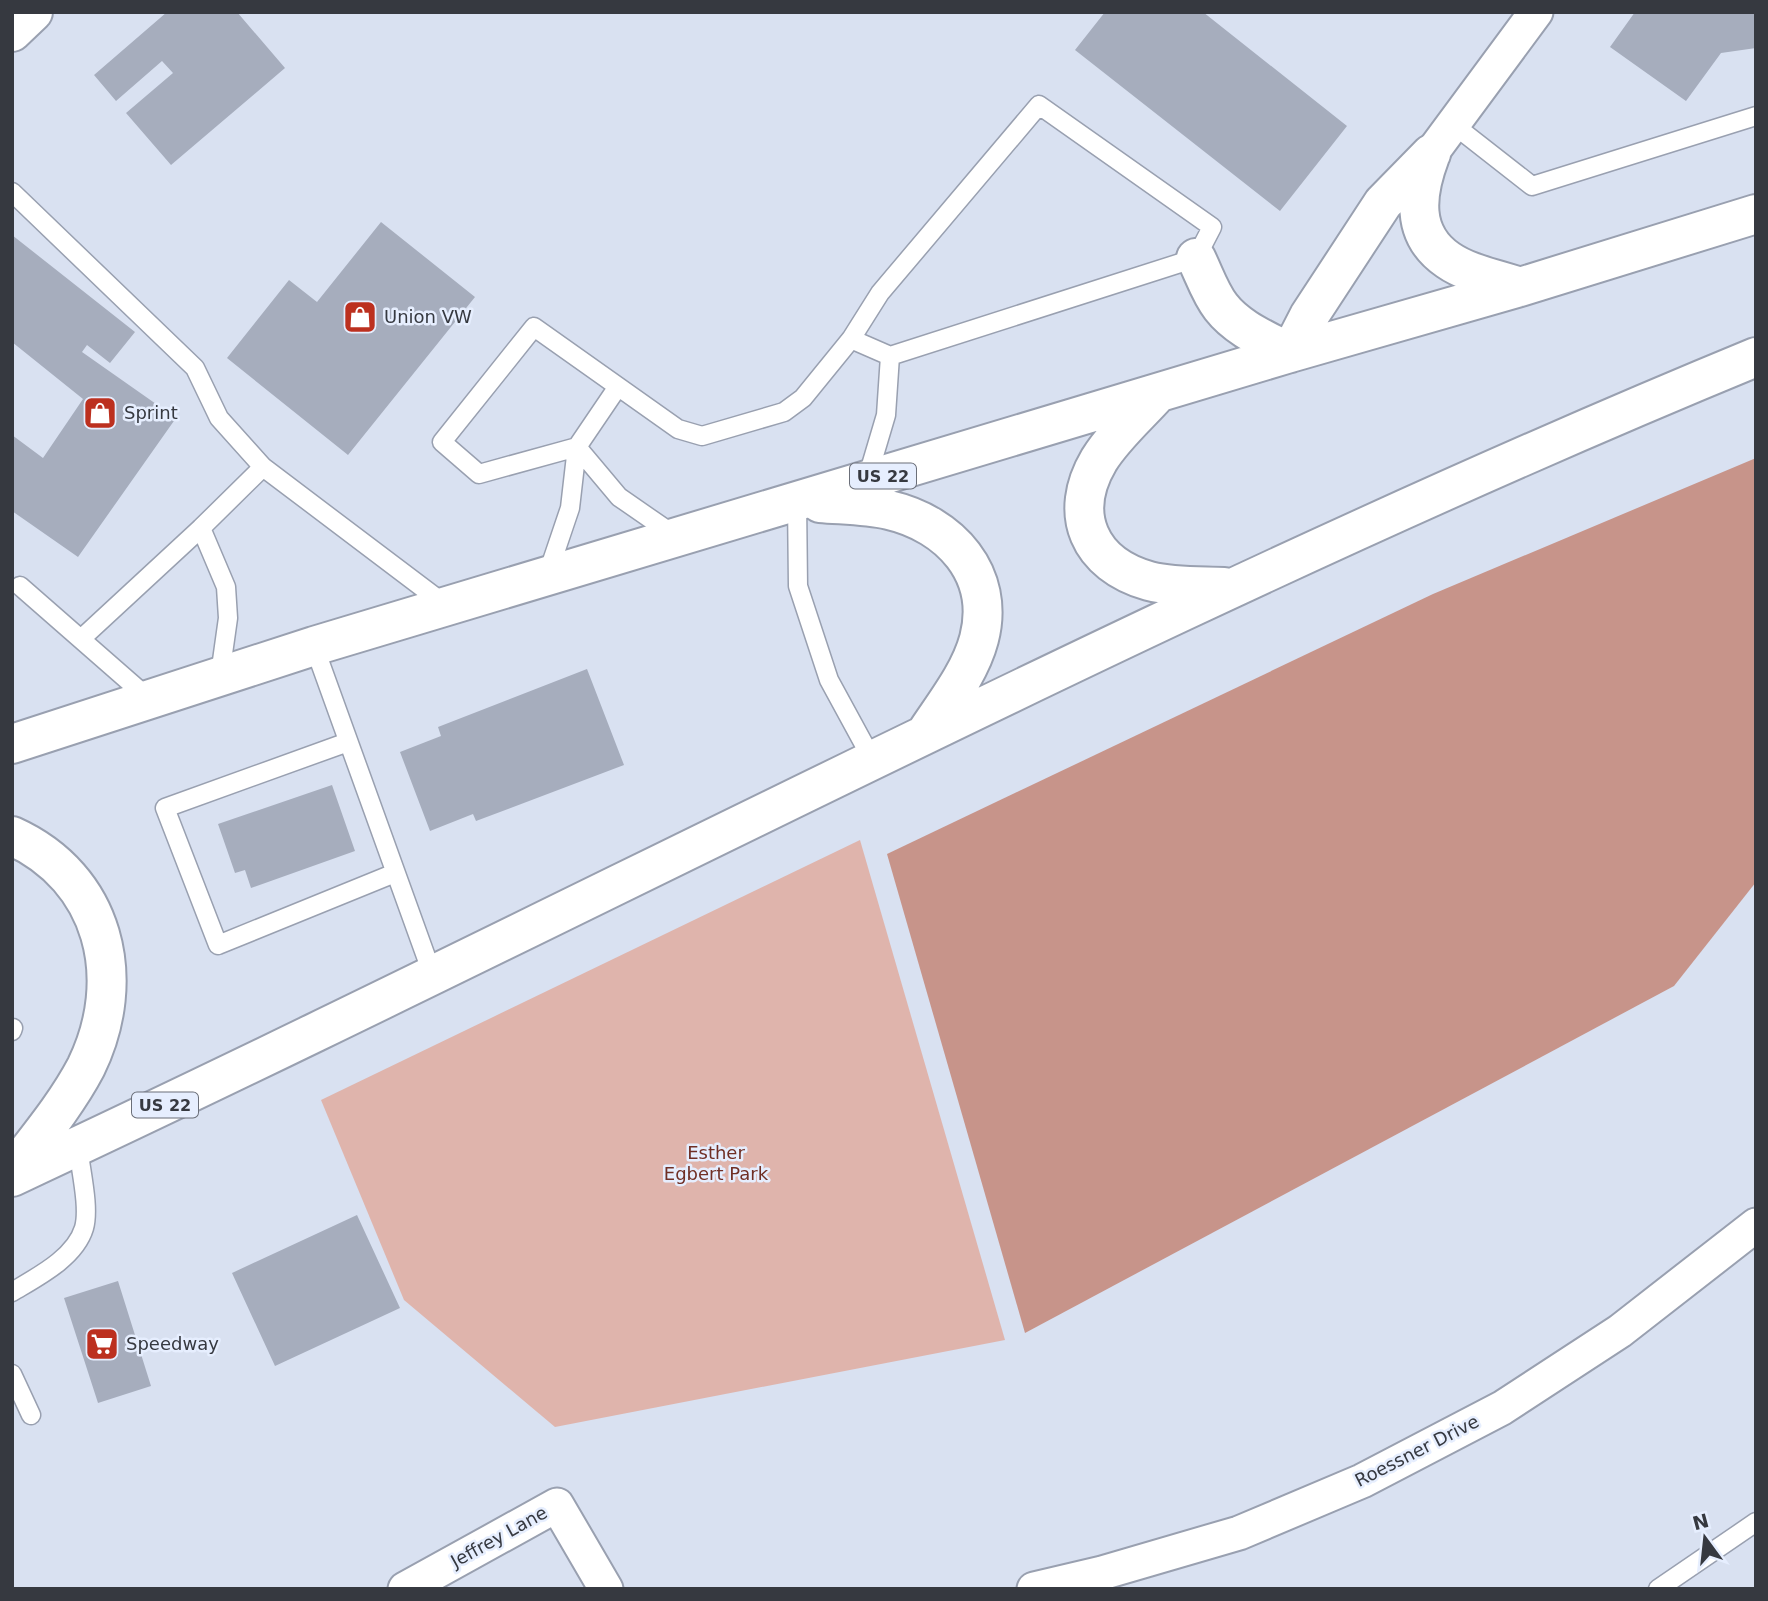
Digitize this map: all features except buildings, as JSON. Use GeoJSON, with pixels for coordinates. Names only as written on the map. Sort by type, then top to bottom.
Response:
{"type":"FeatureCollection","features":[{"type":"Feature","properties":{"kind":"main road"},"geometry":{"type":"LineString","coordinates":[[12,32],[33,12]]}},
{"type":"Feature","properties":{"kind":"main road"},"geometry":{"type":"LineString","coordinates":[[1442,140],[1422,181],[1418,201],[1425,233],[1447,259],[1464,268],[1520,287]]}},
{"type":"Feature","properties":{"kind":"main road"},"geometry":{"type":"LineString","coordinates":[[1196,258],[1219,305],[1228,316],[1290,353],[1333,278],[1383,203],[1442,140]]}},
{"type":"Feature","properties":{"kind":"main road","name":"US 22"},"geometry":{"type":"LineString","coordinates":[[12,744],[314,646],[1290,353],[1520,287],[1756,214]]}},
{"type":"Feature","properties":{"kind":"main road","name":"US 22"},"geometry":{"type":"LineString","coordinates":[[12,1175],[433,976],[872,759],[1230,587],[1462,483],[1756,357]]}},
{"type":"Feature","properties":{"kind":"main road"},"geometry":{"type":"LineString","coordinates":[[1157,394],[1100,459],[1087,492],[1083,510],[1085,526],[1100,552],[1128,572],[1148,581],[1168,585],[1230,587]]}},
{"type":"Feature","properties":{"kind":"main road"},"geometry":{"type":"LineString","coordinates":[[797,501],[869,507],[907,515],[925,523],[953,544],[973,568],[983,609],[979,640],[965,671],[926,733]]}},
{"type":"Feature","properties":{"kind":"main road"},"geometry":{"type":"LineString","coordinates":[[12,836],[47,855],[80,891],[96,920],[102,940],[107,979],[101,1025],[87,1064],[62,1107],[12,1175]]}},
{"type":"Feature","properties":{"kind":"street"},"geometry":{"type":"LineString","coordinates":[[1442,140],[1536,12]]}},
{"type":"Feature","properties":{"kind":"street","name":"Roessner Drive"},"geometry":{"type":"LineString","coordinates":[[1034,1589],[1102,1573],[1239,1533],[1362,1481],[1502,1408],[1620,1331],[1756,1225]]}},
{"type":"Feature","properties":{"kind":"street","name":"Jeffrey Lane"},"geometry":{"type":"LineString","coordinates":[[404,1589],[557,1505],[606,1589]]}},
{"type":"Feature","properties":{"kind":"lane"},"geometry":{"type":"LineString","coordinates":[[577,447],[479,474],[442,442],[534,327],[678,429],[702,436],[784,412],[803,398],[851,339],[880,293],[1039,105],[1212,227],[1196,258],[890,356],[851,339]]}},
{"type":"Feature","properties":{"kind":"lane"},"geometry":{"type":"LineString","coordinates":[[1442,140],[1532,186],[1756,116]]}},
{"type":"Feature","properties":{"kind":"lane"},"geometry":{"type":"LineString","coordinates":[[12,192],[195,368],[219,418],[263,467],[447,606]]}},
{"type":"Feature","properties":{"kind":"lane"},"geometry":{"type":"LineString","coordinates":[[866,481],[886,415],[890,356]]}},
{"type":"Feature","properties":{"kind":"lane"},"geometry":{"type":"LineString","coordinates":[[547,576],[570,508],[577,447],[617,388]]}},
{"type":"Feature","properties":{"kind":"lane"},"geometry":{"type":"LineString","coordinates":[[577,447],[619,497],[677,537]]}},
{"type":"Feature","properties":{"kind":"lane"},"geometry":{"type":"LineString","coordinates":[[82,638],[263,467]]}},
{"type":"Feature","properties":{"kind":"lane"},"geometry":{"type":"LineString","coordinates":[[797,501],[798,586],[829,680],[872,759]]}},
{"type":"Feature","properties":{"kind":"lane"},"geometry":{"type":"LineString","coordinates":[[201,528],[226,587],[228,618],[220,675]]}},
{"type":"Feature","properties":{"kind":"lane"},"geometry":{"type":"LineString","coordinates":[[15,586],[82,638],[148,698]]}},
{"type":"Feature","properties":{"kind":"lane"},"geometry":{"type":"LineString","coordinates":[[314,646],[433,976]]}},
{"type":"Feature","properties":{"kind":"lane"},"geometry":{"type":"LineString","coordinates":[[348,742],[165,808],[218,945],[395,873]]}},
{"type":"Feature","properties":{"kind":"lane"},"geometry":{"type":"LineString","coordinates":[[12,1293],[72,1250],[84,1227],[85,1202],[78,1146]]}},
{"type":"Feature","properties":{"kind":"lane"},"geometry":{"type":"LineString","coordinates":[[12,1374],[32,1415]]}},
{"type":"Feature","properties":{"kind":"lane"},"geometry":{"type":"LineString","coordinates":[[1657,1589],[1756,1522]]}},
{"type":"Feature","properties":{"kind":"green space","name":"Esther Egbert Park"},"geometry":{"type":"Polygon","coordinates":[[[860,840],[1005,1340],[555,1427],[404,1300],[321,1100],[860,840]]]}},
{"type":"Feature","properties":{"kind":"shaded area"},"geometry":{"type":"Polygon","coordinates":[[[1756,458],[1756,882],[1674,986],[1025,1333],[887,854],[1433,594],[1756,458]]]}},
{"type":"Feature","properties":{"kind":"place","name":"Union VW"},"geometry":{"type":"Point","coordinates":[360,317]}},
{"type":"Feature","properties":{"kind":"place","name":"Sprint"},"geometry":{"type":"Point","coordinates":[100,413]}},
{"type":"Feature","properties":{"kind":"place","name":"Speedway"},"geometry":{"type":"Point","coordinates":[102,1344]}}]}
